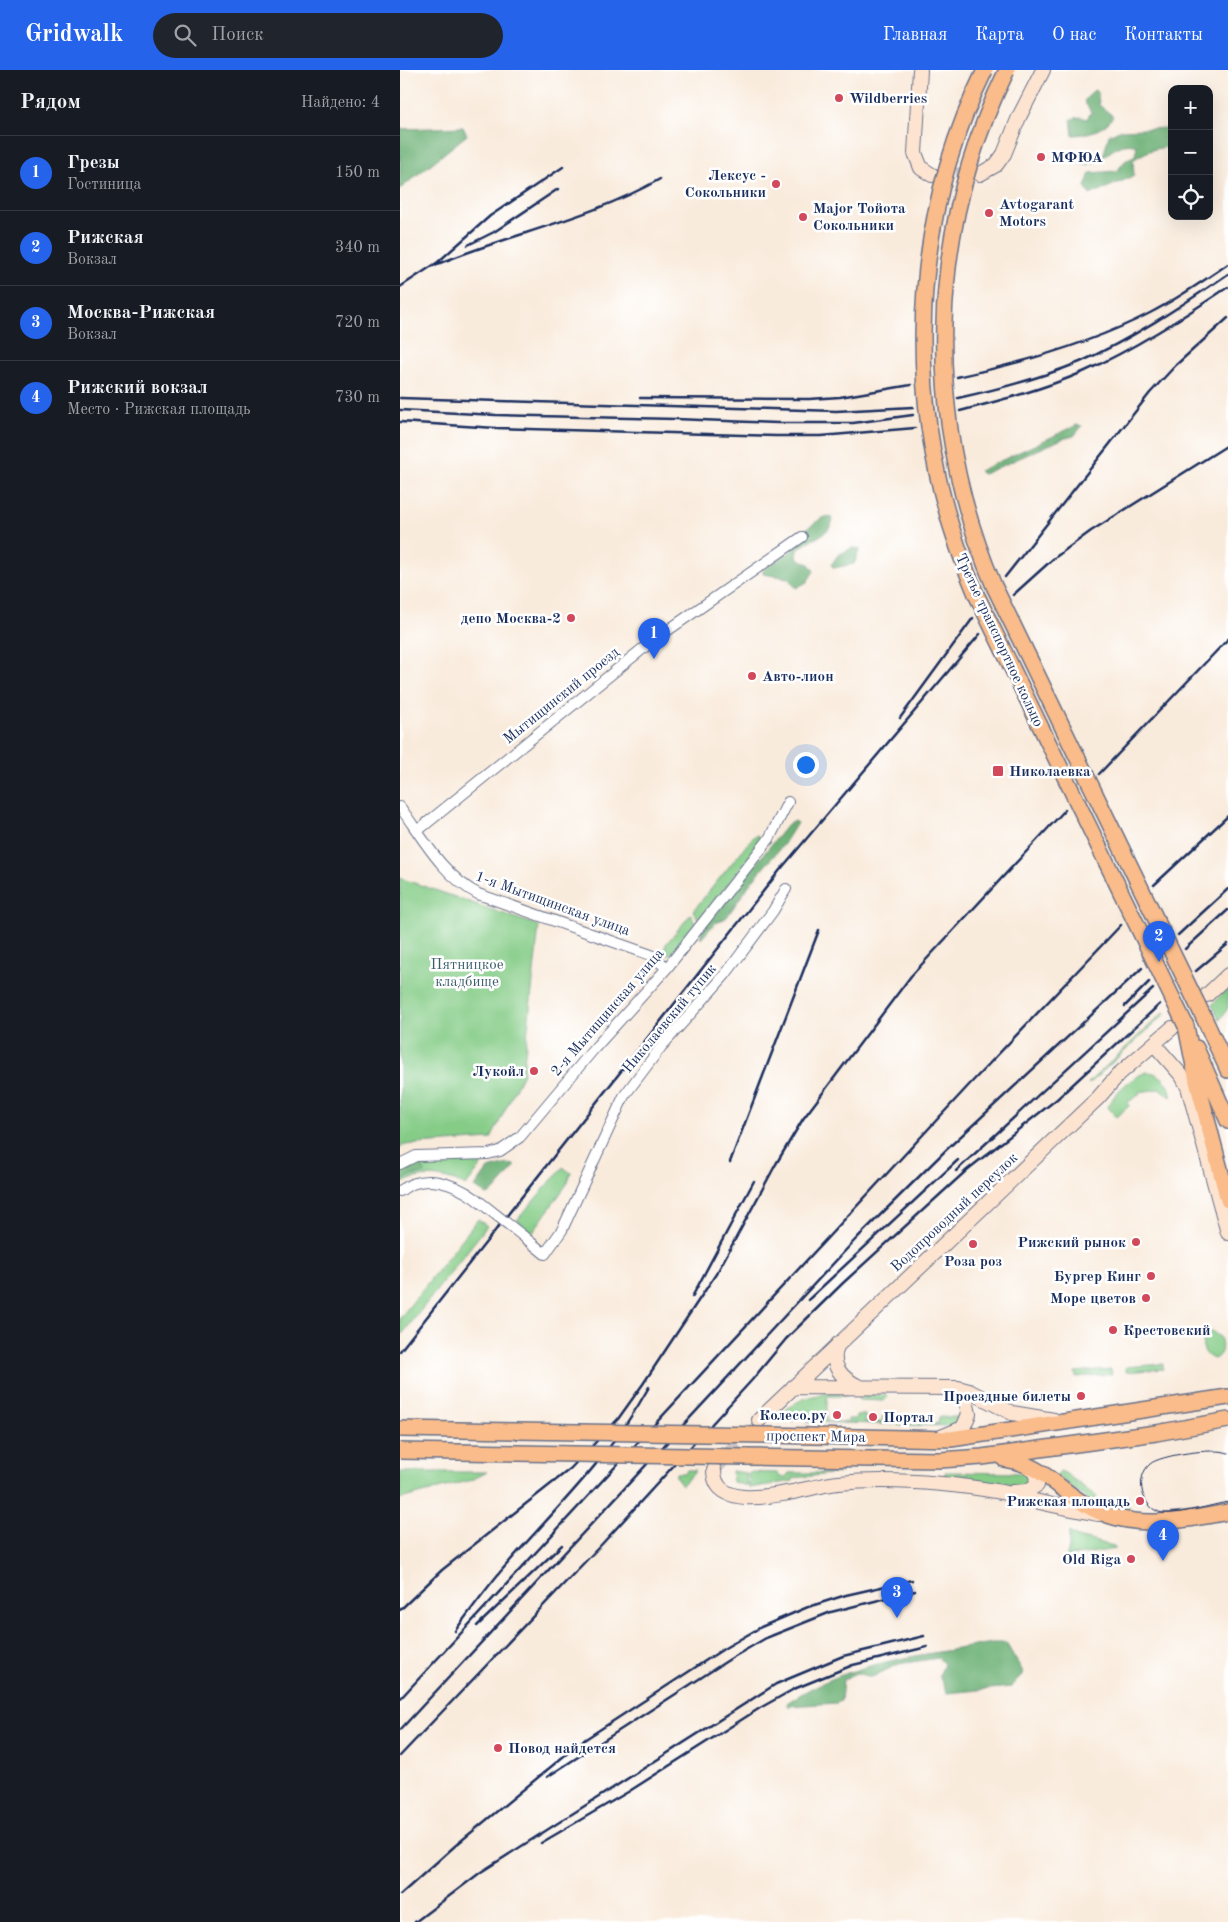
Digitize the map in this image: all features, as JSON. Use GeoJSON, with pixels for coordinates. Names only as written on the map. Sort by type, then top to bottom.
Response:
{"type":"FeatureCollection","features":[{"type":"Feature","properties":{"kind":"main road"},"geometry":{"type":"LineString","coordinates":[[920,70],[915,153],[921,168],[932,175]]}},
{"type":"Feature","properties":{"kind":"main road","name":"Третье транспортное кольцо"},"geometry":{"type":"LineString","coordinates":[[985,70],[970,102],[949,163],[928,257],[923,307],[923,364],[928,426],[936,468],[952,531],[976,594],[1179,1027],[1228,1121]]}},
{"type":"Feature","properties":{"kind":"main road","name":"Третье транспортное кольцо"},"geometry":{"type":"LineString","coordinates":[[1007,70],[989,110],[968,169],[948,260],[943,308],[943,363],[947,415],[955,464],[967,512],[994,586],[1204,1018],[1223,1053],[1228,1070]]}},
{"type":"Feature","properties":{"kind":"main road"},"geometry":{"type":"LineString","coordinates":[[980,174],[996,165],[1004,154],[1019,117],[1043,70]]}},
{"type":"Feature","properties":{"kind":"main road"},"geometry":{"type":"LineString","coordinates":[[1207,994],[1228,975]]}},
{"type":"Feature","properties":{"kind":"main road"},"geometry":{"type":"LineString","coordinates":[[1179,1027],[1196,1081],[1228,1200]]}},
{"type":"Feature","properties":{"kind":"main road","name":"Водопроводный переулок"},"geometry":{"type":"LineString","coordinates":[[759,1420],[1098,1098],[1119,1074],[1154,1044],[1179,1027]]}},
{"type":"Feature","properties":{"kind":"main road"},"geometry":{"type":"LineString","coordinates":[[1154,1044],[1182,1076],[1188,1087],[1228,1233]]}},
{"type":"Feature","properties":{"kind":"main road"},"geometry":{"type":"LineString","coordinates":[[839,1343],[834,1358],[837,1370],[843,1377],[861,1388]]}},
{"type":"Feature","properties":{"kind":"main road"},"geometry":{"type":"LineString","coordinates":[[793,1387],[937,1388],[969,1391],[1012,1413],[1034,1418],[1073,1420]]}},
{"type":"Feature","properties":{"kind":"main road"},"geometry":{"type":"LineString","coordinates":[[930,1439],[949,1435],[962,1428],[969,1414],[967,1401],[960,1393],[937,1388]]}},
{"type":"Feature","properties":{"kind":"main road"},"geometry":{"type":"LineString","coordinates":[[1211,1399],[1228,1392]]}},
{"type":"Feature","properties":{"kind":"main road","name":"проспект Мира"},"geometry":{"type":"LineString","coordinates":[[400,1429],[930,1439],[979,1436],[1228,1397]]}},
{"type":"Feature","properties":{"kind":"main road","name":"проспект Мира"},"geometry":{"type":"LineString","coordinates":[[400,1451],[940,1460],[982,1457],[1156,1433],[1228,1420]]}},
{"type":"Feature","properties":{"kind":"main road"},"geometry":{"type":"LineString","coordinates":[[982,1457],[1023,1462],[1039,1470],[1087,1505],[1108,1516]]}},
{"type":"Feature","properties":{"kind":"main road"},"geometry":{"type":"LineString","coordinates":[[1004,1492],[1027,1491],[1037,1485],[1036,1474],[1023,1462]]}},
{"type":"Feature","properties":{"kind":"main road"},"geometry":{"type":"LineString","coordinates":[[714,1470],[715,1478],[721,1489],[732,1496],[746,1498],[776,1495],[833,1483],[871,1480],[948,1485],[1004,1492],[1042,1503],[1136,1522],[1171,1523],[1228,1512]]}},
{"type":"Feature","properties":{"kind":"street","name":"Мытищинский проезд"},"geometry":{"type":"LineString","coordinates":[[417,831],[651,642],[802,537]]}},
{"type":"Feature","properties":{"kind":"street","name":"2-я Мытищинская улица"},"geometry":{"type":"LineString","coordinates":[[400,1164],[416,1156],[480,1155],[500,1151],[520,1137],[593,1050],[667,968],[769,839],[788,802]]}},
{"type":"Feature","properties":{"kind":"street","name":"1-я Мытищинская улица"},"geometry":{"type":"LineString","coordinates":[[400,807],[449,873],[469,889],[651,955],[667,968]]}},
{"type":"Feature","properties":{"kind":"street","name":"Николаевский тупик"},"geometry":{"type":"LineString","coordinates":[[400,1191],[415,1183],[437,1182],[453,1185],[476,1199],[545,1254],[562,1230],[624,1096],[661,1047],[724,975],[773,911],[786,889]]}},
{"type":"Feature","properties":{"kind":"green space"},"geometry":{"type":"Polygon","coordinates":[[[1094,90],[1098,92],[1099,105],[1113,116],[1101,128],[1084,134],[1073,135],[1071,119],[1081,117],[1087,119],[1091,112],[1084,101],[1094,90]]]}},
{"type":"Feature","properties":{"kind":"green space"},"geometry":{"type":"Polygon","coordinates":[[[463,127],[467,135],[400,189],[400,129],[463,127]]]}},
{"type":"Feature","properties":{"kind":"green space"},"geometry":{"type":"Polygon","coordinates":[[[1168,128],[1168,134],[1163,138],[1168,140],[1168,148],[1155,149],[1133,160],[1134,176],[1090,195],[1085,187],[1090,173],[1117,171],[1125,161],[1135,155],[1137,146],[1120,146],[1093,163],[1077,163],[1078,158],[1104,153],[1109,135],[1119,130],[1168,128]]]}},
{"type":"Feature","properties":{"kind":"green space"},"geometry":{"type":"Polygon","coordinates":[[[1077,425],[1082,426],[1074,436],[1062,439],[986,473],[982,474],[979,471],[1077,425]]]}},
{"type":"Feature","properties":{"kind":"green space"},"geometry":{"type":"Polygon","coordinates":[[[830,516],[833,520],[831,526],[823,534],[798,550],[797,558],[809,564],[814,571],[807,582],[796,588],[788,578],[763,574],[763,570],[794,549],[796,546],[793,538],[822,518],[830,516]]]}},
{"type":"Feature","properties":{"kind":"green space"},"geometry":{"type":"Polygon","coordinates":[[[852,548],[860,549],[854,564],[834,568],[831,565],[838,555],[852,548]]]}},
{"type":"Feature","properties":{"kind":"green space"},"geometry":{"type":"Polygon","coordinates":[[[794,821],[797,823],[784,844],[752,881],[726,918],[715,923],[701,939],[702,931],[787,825],[794,821]]]}},
{"type":"Feature","properties":{"kind":"green space"},"geometry":{"type":"Polygon","coordinates":[[[757,835],[763,840],[699,920],[693,911],[753,837],[757,835]]]}},
{"type":"Feature","properties":{"kind":"green space","name":"Пятницкое кладбище"},"geometry":{"type":"Polygon","coordinates":[[[400,878],[539,926],[523,1073],[491,1139],[403,1145],[400,1149],[400,878]]]}},
{"type":"Feature","properties":{"kind":"green space"},"geometry":{"type":"Polygon","coordinates":[[[691,914],[696,925],[669,956],[664,950],[666,944],[691,914]]]}},
{"type":"Feature","properties":{"kind":"green space"},"geometry":{"type":"Polygon","coordinates":[[[1228,988],[1228,1008],[1220,1020],[1212,1005],[1228,988]]]}},
{"type":"Feature","properties":{"kind":"green space"},"geometry":{"type":"Polygon","coordinates":[[[1164,1012],[1165,1014],[1088,1083],[1164,1012]]]}},
{"type":"Feature","properties":{"kind":"green space"},"geometry":{"type":"Polygon","coordinates":[[[1147,1072],[1161,1076],[1170,1088],[1171,1097],[1160,1089],[1139,1092],[1139,1095],[1128,1102],[1129,1106],[1116,1117],[1108,1107],[1111,1101],[1130,1081],[1147,1072]]]}},
{"type":"Feature","properties":{"kind":"green space"},"geometry":{"type":"Polygon","coordinates":[[[417,1161],[421,1163],[425,1173],[410,1176],[400,1182],[401,1169],[411,1162],[417,1161]]]}},
{"type":"Feature","properties":{"kind":"green space"},"geometry":{"type":"Polygon","coordinates":[[[414,1162],[481,1162],[481,1166],[466,1186],[433,1176],[416,1178],[400,1185],[400,1170],[414,1162]]]}},
{"type":"Feature","properties":{"kind":"green space"},"geometry":{"type":"Polygon","coordinates":[[[508,1164],[515,1167],[493,1192],[487,1195],[475,1187],[488,1169],[508,1164]]]}},
{"type":"Feature","properties":{"kind":"green space"},"geometry":{"type":"Polygon","coordinates":[[[563,1167],[571,1173],[567,1184],[532,1233],[517,1220],[563,1167]]]}},
{"type":"Feature","properties":{"kind":"green space"},"geometry":{"type":"Polygon","coordinates":[[[478,1219],[487,1226],[400,1337],[400,1318],[478,1219]]]}},
{"type":"Feature","properties":{"kind":"green space"},"geometry":{"type":"Polygon","coordinates":[[[1210,1330],[1220,1337],[1222,1344],[1221,1353],[1214,1359],[1206,1354],[1203,1346],[1204,1337],[1210,1330]]]}},
{"type":"Feature","properties":{"kind":"green space"},"geometry":{"type":"Polygon","coordinates":[[[1163,1364],[1163,1369],[1126,1372],[1126,1367],[1163,1364]]]}},
{"type":"Feature","properties":{"kind":"green space"},"geometry":{"type":"Polygon","coordinates":[[[1111,1369],[1112,1374],[1076,1377],[1075,1372],[1111,1369]]]}},
{"type":"Feature","properties":{"kind":"green space"},"geometry":{"type":"Polygon","coordinates":[[[824,1392],[846,1394],[846,1396],[827,1396],[827,1422],[848,1422],[848,1419],[856,1419],[856,1415],[865,1415],[865,1422],[882,1422],[883,1416],[894,1416],[895,1420],[938,1424],[939,1417],[960,1417],[960,1423],[951,1426],[807,1422],[807,1417],[794,1416],[793,1421],[775,1420],[797,1402],[809,1397],[823,1395],[824,1392]]]}},
{"type":"Feature","properties":{"kind":"green space"},"geometry":{"type":"Polygon","coordinates":[[[858,1395],[886,1395],[888,1397],[884,1401],[859,1400],[858,1395]]]}},
{"type":"Feature","properties":{"kind":"green space"},"geometry":{"type":"Polygon","coordinates":[[[687,1470],[696,1470],[682,1485],[676,1477],[676,1473],[684,1473],[687,1470]]]}},
{"type":"Feature","properties":{"kind":"green space"},"geometry":{"type":"Polygon","coordinates":[[[732,1471],[746,1473],[747,1486],[733,1482],[732,1471]]]}},
{"type":"Feature","properties":{"kind":"green space"},"geometry":{"type":"Polygon","coordinates":[[[1060,1471],[1097,1497],[1092,1503],[1057,1476],[1060,1471]]]}},
{"type":"Feature","properties":{"kind":"green space"},"geometry":{"type":"Polygon","coordinates":[[[400,1472],[487,1472],[472,1480],[400,1499],[400,1472]]]}},
{"type":"Feature","properties":{"kind":"green space"},"geometry":{"type":"Polygon","coordinates":[[[748,1472],[777,1473],[780,1477],[786,1477],[789,1473],[840,1473],[793,1478],[793,1481],[749,1488],[748,1472]]]}},
{"type":"Feature","properties":{"kind":"green space"},"geometry":{"type":"Polygon","coordinates":[[[945,1472],[1023,1473],[1029,1474],[1032,1479],[1025,1487],[944,1479],[945,1472]]]}},
{"type":"Feature","properties":{"kind":"green space"},"geometry":{"type":"Polygon","coordinates":[[[1127,1495],[1130,1513],[1116,1510],[1107,1500],[1127,1495]]]}},
{"type":"Feature","properties":{"kind":"green space"},"geometry":{"type":"Polygon","coordinates":[[[1069,1532],[1077,1537],[1114,1546],[1115,1549],[1066,1557],[1069,1548],[1069,1532]]]}},
{"type":"Feature","properties":{"kind":"green space"},"geometry":{"type":"Polygon","coordinates":[[[992,1643],[1006,1643],[1022,1670],[1023,1675],[1011,1687],[947,1693],[939,1676],[944,1664],[938,1658],[899,1664],[872,1677],[856,1673],[843,1680],[841,1701],[837,1703],[788,1706],[787,1703],[810,1689],[860,1669],[886,1662],[992,1643]]]}},
{"type":"Feature","properties":{"kind":"tunnel"},"geometry":{"type":"LineString","coordinates":[[935,175],[978,174]]}},
{"type":"Feature","properties":{"kind":"tunnel"},"geometry":{"type":"LineString","coordinates":[[714,1470],[759,1420]]}},
{"type":"Feature","properties":{"kind":"tram line"},"geometry":{"type":"LineString","coordinates":[[1228,1453],[1222,1451],[1201,1451],[1165,1458],[1150,1464],[1142,1477],[1145,1500],[1156,1511],[1170,1513],[1228,1502]]}},
{"type":"Feature","properties":{"kind":"railway"},"geometry":{"type":"LineString","coordinates":[[438,262],[490,216],[563,167]]}},
{"type":"Feature","properties":{"kind":"railway"},"geometry":{"type":"LineString","coordinates":[[433,266],[605,205],[660,179]]}},
{"type":"Feature","properties":{"kind":"railway"},"geometry":{"type":"LineString","coordinates":[[468,245],[494,232],[558,189]]}},
{"type":"Feature","properties":{"kind":"railway"},"geometry":{"type":"LineString","coordinates":[[400,287],[438,262]]}},
{"type":"Feature","properties":{"kind":"railway"},"geometry":{"type":"LineString","coordinates":[[957,377],[1031,359],[1104,334],[1160,308],[1228,264]]}},
{"type":"Feature","properties":{"kind":"railway"},"geometry":{"type":"LineString","coordinates":[[958,398],[1020,383],[1080,362],[1137,332],[1228,274]]}},
{"type":"Feature","properties":{"kind":"railway"},"geometry":{"type":"LineString","coordinates":[[960,411],[1038,389],[1083,372],[1157,332],[1228,287]]}},
{"type":"Feature","properties":{"kind":"railway"},"geometry":{"type":"LineString","coordinates":[[1005,577],[1150,393],[1176,365],[1228,318]]}},
{"type":"Feature","properties":{"kind":"railway"},"geometry":{"type":"LineString","coordinates":[[640,398],[809,399],[840,397],[911,385]]}},
{"type":"Feature","properties":{"kind":"railway"},"geometry":{"type":"LineString","coordinates":[[400,398],[836,411],[913,407]]}},
{"type":"Feature","properties":{"kind":"railway"},"geometry":{"type":"LineString","coordinates":[[400,410],[496,415],[778,423],[853,423],[913,415]]}},
{"type":"Feature","properties":{"kind":"railway"},"geometry":{"type":"LineString","coordinates":[[400,422],[496,428],[776,436],[821,436],[915,428]]}},
{"type":"Feature","properties":{"kind":"railway"},"geometry":{"type":"LineString","coordinates":[[1013,595],[1053,559],[1091,531],[1228,445]]}},
{"type":"Feature","properties":{"kind":"railway"},"geometry":{"type":"LineString","coordinates":[[900,718],[973,618]]}},
{"type":"Feature","properties":{"kind":"railway"},"geometry":{"type":"LineString","coordinates":[[400,1351],[780,870],[980,634]]}},
{"type":"Feature","properties":{"kind":"railway"},"geometry":{"type":"LineString","coordinates":[[1099,774],[1228,639]]}},
{"type":"Feature","properties":{"kind":"railway"},"geometry":{"type":"LineString","coordinates":[[400,1610],[442,1570],[570,1469],[618,1419],[718,1271],[776,1164],[803,1119],[911,976],[1065,810]]}},
{"type":"Feature","properties":{"kind":"railway"},"geometry":{"type":"LineString","coordinates":[[1154,885],[1228,816]]}},
{"type":"Feature","properties":{"kind":"railway"},"geometry":{"type":"LineString","coordinates":[[1178,935],[1228,889]]}},
{"type":"Feature","properties":{"kind":"railway"},"geometry":{"type":"LineString","coordinates":[[1185,949],[1228,910]]}},
{"type":"Feature","properties":{"kind":"railway"},"geometry":{"type":"LineString","coordinates":[[400,1699],[970,1084],[1121,925]]}},
{"type":"Feature","properties":{"kind":"railway"},"geometry":{"type":"LineString","coordinates":[[730,1162],[819,930]]}},
{"type":"Feature","properties":{"kind":"railway"},"geometry":{"type":"LineString","coordinates":[[1196,971],[1228,944]]}},
{"type":"Feature","properties":{"kind":"railway"},"geometry":{"type":"LineString","coordinates":[[400,1730],[857,1238],[946,1150],[1142,968]]}},
{"type":"Feature","properties":{"kind":"railway"},"geometry":{"type":"LineString","coordinates":[[1125,1006],[1149,982]]}},
{"type":"Feature","properties":{"kind":"railway"},"geometry":{"type":"LineString","coordinates":[[956,1171],[1153,989]]}},
{"type":"Feature","properties":{"kind":"railway"},"geometry":{"type":"LineString","coordinates":[[400,1756],[601,1545],[752,1380],[786,1339],[843,1283],[967,1170],[1057,1099],[1160,1004]]}},
{"type":"Feature","properties":{"kind":"railway"},"geometry":{"type":"LineString","coordinates":[[808,1300],[958,1160]]}},
{"type":"Feature","properties":{"kind":"railway"},"geometry":{"type":"LineString","coordinates":[[692,1297],[754,1181]]}},
{"type":"Feature","properties":{"kind":"railway"},"geometry":{"type":"LineString","coordinates":[[455,1631],[501,1571],[599,1461],[649,1387]]}},
{"type":"Feature","properties":{"kind":"railway"},"geometry":{"type":"LineString","coordinates":[[477,1626],[562,1545]]}},
{"type":"Feature","properties":{"kind":"railway"},"geometry":{"type":"LineString","coordinates":[[400,1895],[456,1845],[581,1742],[725,1648],[761,1627],[808,1607],[846,1595],[912,1580]]}},
{"type":"Feature","properties":{"kind":"railway"},"geometry":{"type":"LineString","coordinates":[[547,1777],[730,1659],[766,1638],[831,1612],[915,1591]]}},
{"type":"Feature","properties":{"kind":"railway"},"geometry":{"type":"LineString","coordinates":[[415,1922],[481,1872],[776,1684],[843,1656],[924,1636]]}},
{"type":"Feature","properties":{"kind":"railway"},"geometry":{"type":"LineString","coordinates":[[541,1843],[628,1792],[760,1708],[794,1689],[853,1665],[927,1647]]}},
{"type":"Feature","properties":{"kind":"place","name":"Wildberries"},"geometry":{"type":"Point","coordinates":[839,98]}},
{"type":"Feature","properties":{"kind":"place","name":"МФЮА"},"geometry":{"type":"Point","coordinates":[1041,157]}},
{"type":"Feature","properties":{"kind":"place","name":"Лексус - Сокольники"},"geometry":{"type":"Point","coordinates":[776,184]}},
{"type":"Feature","properties":{"kind":"place","name":"Avtogarant Motors"},"geometry":{"type":"Point","coordinates":[989,213]}},
{"type":"Feature","properties":{"kind":"place","name":"Major Тойота Сокольники"},"geometry":{"type":"Point","coordinates":[803,217]}},
{"type":"Feature","properties":{"kind":"place","name":"депо Москва-2"},"geometry":{"type":"Point","coordinates":[571,618]}},
{"type":"Feature","properties":{"kind":"place","name":"Грезы"},"geometry":{"type":"Point","coordinates":[654,659]}},
{"type":"Feature","properties":{"kind":"place","name":"Авто-лион"},"geometry":{"type":"Point","coordinates":[752,676]}},
{"type":"Feature","properties":{"kind":"place","name":"Николаевка"},"geometry":{"type":"Point","coordinates":[998,771]}},
{"type":"Feature","properties":{"kind":"place","name":"Рижская"},"geometry":{"type":"Point","coordinates":[1159,962]}},
{"type":"Feature","properties":{"kind":"place","name":"Лукойл"},"geometry":{"type":"Point","coordinates":[534,1071]}},
{"type":"Feature","properties":{"kind":"place","name":"Рижский рынок"},"geometry":{"type":"Point","coordinates":[1136,1242]}},
{"type":"Feature","properties":{"kind":"place","name":"Роза роз"},"geometry":{"type":"Point","coordinates":[973,1244]}},
{"type":"Feature","properties":{"kind":"place","name":"Бургер Кинг"},"geometry":{"type":"Point","coordinates":[1151,1276]}},
{"type":"Feature","properties":{"kind":"place","name":"Море цветов"},"geometry":{"type":"Point","coordinates":[1146,1298]}},
{"type":"Feature","properties":{"kind":"place","name":"Крестовский"},"geometry":{"type":"Point","coordinates":[1113,1330]}},
{"type":"Feature","properties":{"kind":"place","name":"Проездные билеты"},"geometry":{"type":"Point","coordinates":[1081,1396]}},
{"type":"Feature","properties":{"kind":"place","name":"Колесо.ру"},"geometry":{"type":"Point","coordinates":[837,1415]}},
{"type":"Feature","properties":{"kind":"place","name":"Портал"},"geometry":{"type":"Point","coordinates":[873,1417]}},
{"type":"Feature","properties":{"kind":"place","name":"Рижская площадь"},"geometry":{"type":"Point","coordinates":[1140,1501]}},
{"type":"Feature","properties":{"kind":"place","name":"Old Riga"},"geometry":{"type":"Point","coordinates":[1131,1559]}},
{"type":"Feature","properties":{"kind":"place","name":"Рижский вокзал"},"geometry":{"type":"Point","coordinates":[1163,1561]}},
{"type":"Feature","properties":{"kind":"place","name":"Москва-Рижская"},"geometry":{"type":"Point","coordinates":[897,1618]}},
{"type":"Feature","properties":{"kind":"place","name":"Повод найдется"},"geometry":{"type":"Point","coordinates":[498,1748]}}]}
